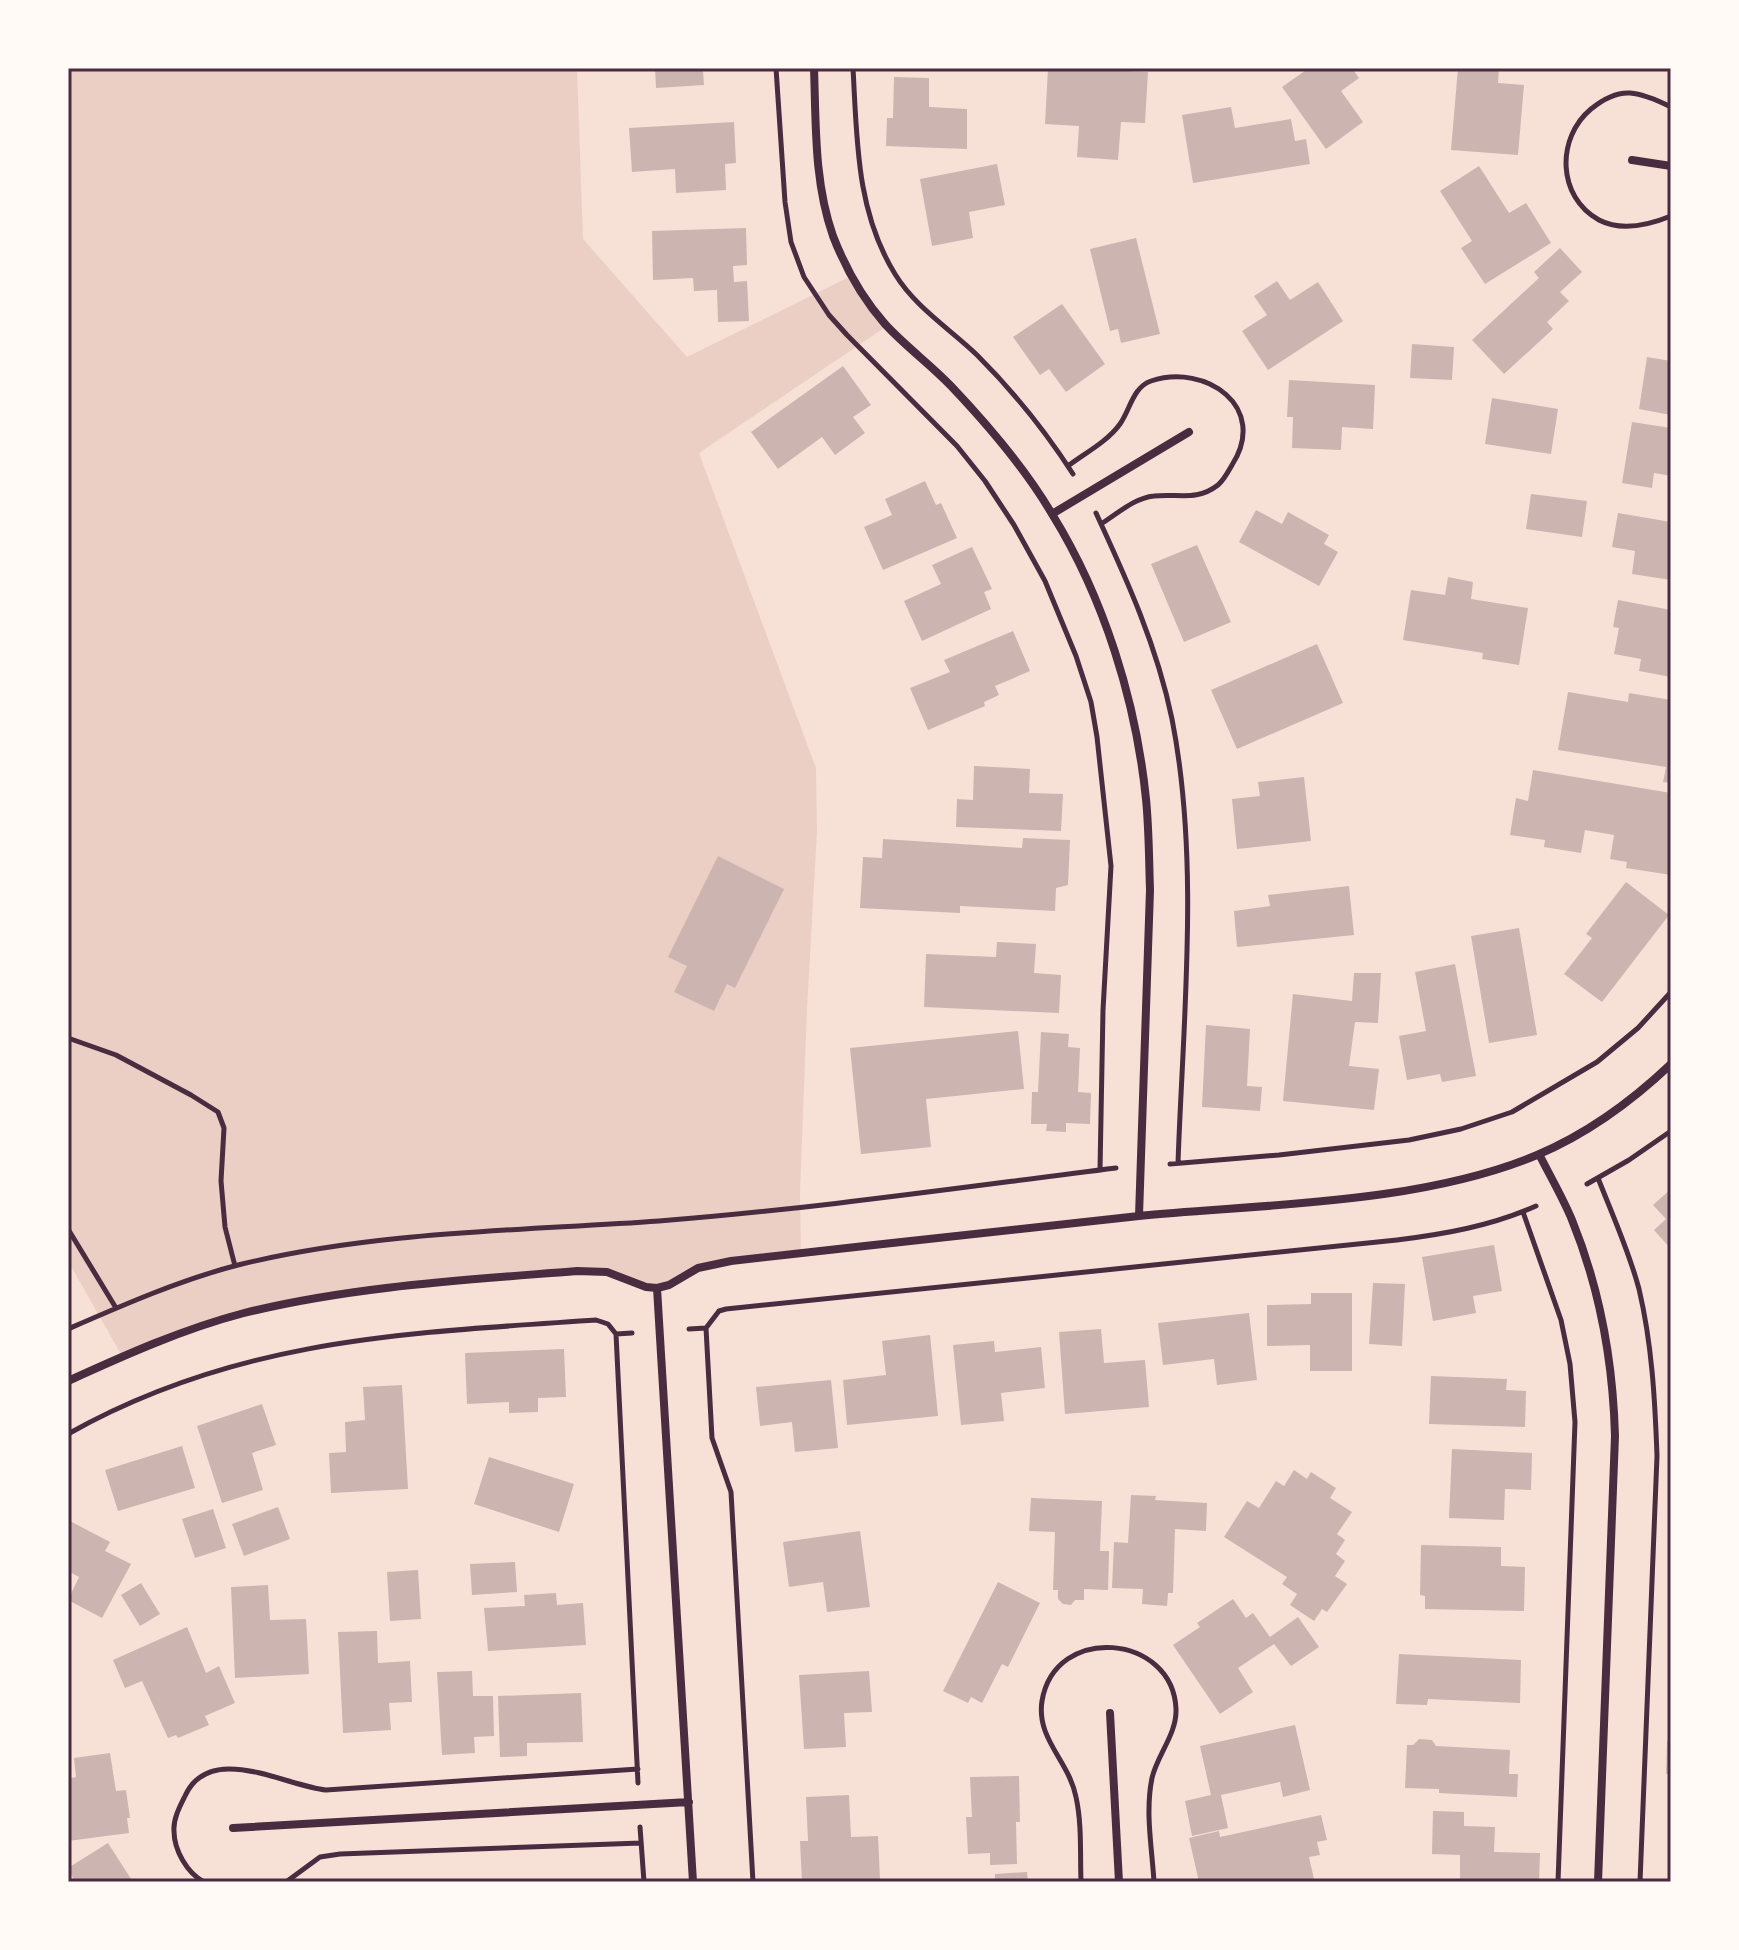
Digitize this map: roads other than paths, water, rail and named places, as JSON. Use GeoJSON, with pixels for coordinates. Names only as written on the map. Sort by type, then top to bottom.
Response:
{"type":"FeatureCollection","features":[{"type":"Feature","properties":{"kind":"street"},"geometry":{"type":"LineString","coordinates":[[814,68],[820,178],[833,236],[847,266],[865,300],[887,326],[970,407],[1009,453],[1052,514],[1107,630],[1133,719],[1146,800],[1150,890],[1139,1216]]}},
{"type":"Feature","properties":{"kind":"street"},"geometry":{"type":"LineString","coordinates":[[1632,160],[1671,166]]}},
{"type":"Feature","properties":{"kind":"street"},"geometry":{"type":"LineString","coordinates":[[1052,514],[1189,432]]}},
{"type":"Feature","properties":{"kind":"street"},"geometry":{"type":"LineString","coordinates":[[68,1381],[191,1329],[241,1314],[335,1294],[577,1271],[607,1272],[646,1287],[657,1288],[711,1263],[1139,1216],[1334,1199],[1463,1179],[1539,1154],[1619,1109],[1671,1064]]}},
{"type":"Feature","properties":{"kind":"street"},"geometry":{"type":"LineString","coordinates":[[1539,1154],[1571,1218],[1587,1264],[1609,1351],[1614,1394],[1598,1882]]}},
{"type":"Feature","properties":{"kind":"street"},"geometry":{"type":"LineString","coordinates":[[657,1288],[693,1882]]}},
{"type":"Feature","properties":{"kind":"street"},"geometry":{"type":"LineString","coordinates":[[1110,1713],[1119,1882]]}},
{"type":"Feature","properties":{"kind":"street"},"geometry":{"type":"LineString","coordinates":[[233,1828],[689,1802]]}}]}
